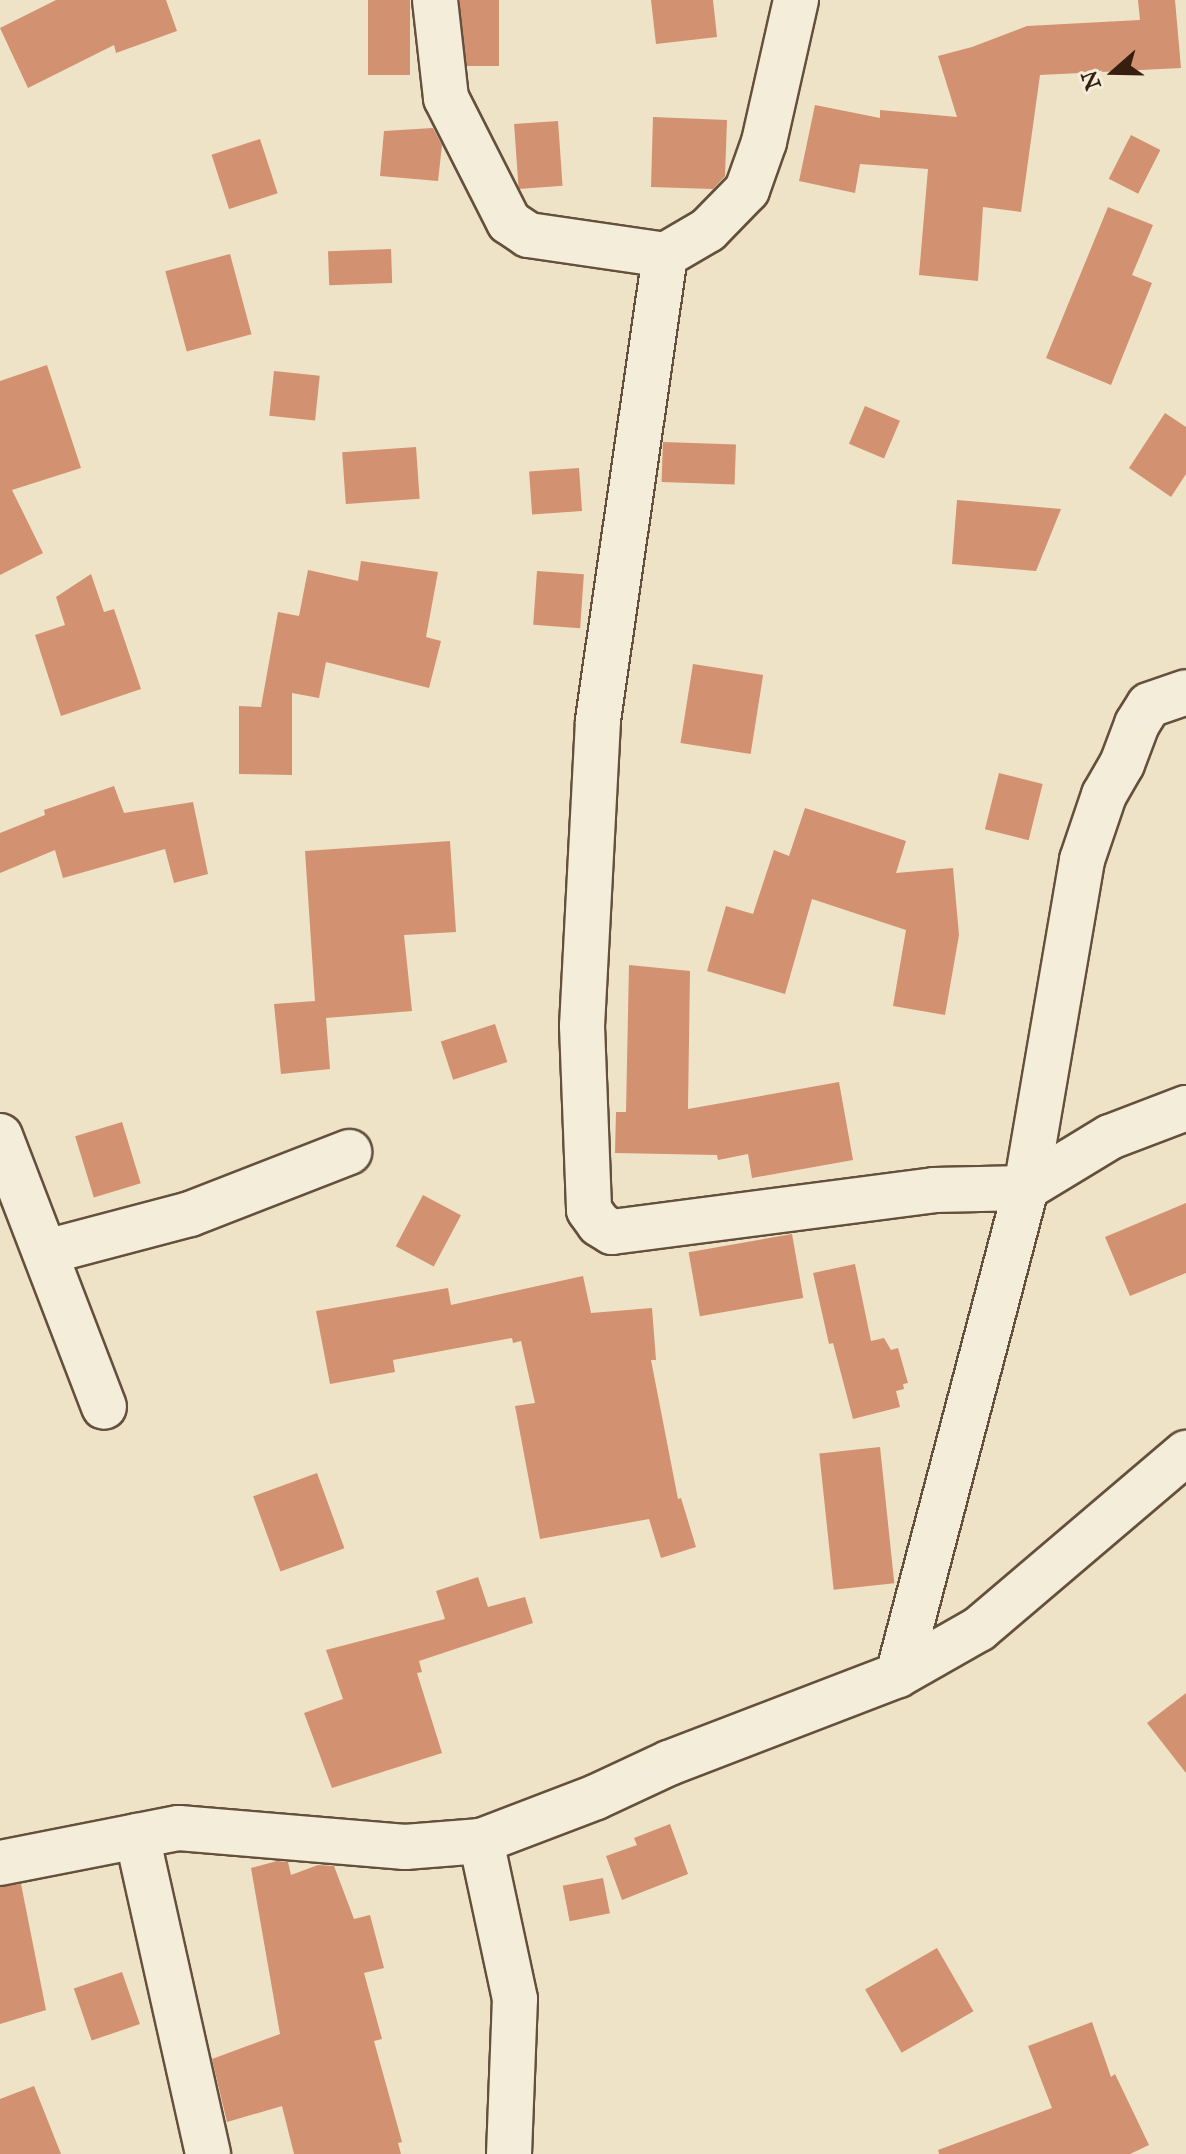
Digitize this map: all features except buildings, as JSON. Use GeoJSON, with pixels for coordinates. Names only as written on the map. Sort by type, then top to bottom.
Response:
{"type":"FeatureCollection","features":[{"type":"Feature","properties":{"kind":"street"},"geometry":{"type":"LineString","coordinates":[[435,0],[446,98],[509,222],[528,235],[665,255],[708,230],[747,190],[764,142],[796,0]]}},
{"type":"Feature","properties":{"kind":"street"},"geometry":{"type":"LineString","coordinates":[[665,255],[598,721],[582,1026],[589,1210],[612,1232],[934,1190],[1026,1188],[1110,1137],[1186,1108]]}},
{"type":"Feature","properties":{"kind":"street"},"geometry":{"type":"LineString","coordinates":[[898,1675],[1026,1188],[1082,860],[1104,795],[1122,764],[1137,724],[1149,705],[1186,692]]}},
{"type":"Feature","properties":{"kind":"street"},"geometry":{"type":"LineString","coordinates":[[0,1136],[104,1407]]}},
{"type":"Feature","properties":{"kind":"street"},"geometry":{"type":"LineString","coordinates":[[46,1252],[190,1214],[349,1152]]}},
{"type":"Feature","properties":{"kind":"street"},"geometry":{"type":"LineString","coordinates":[[0,1863],[179,1828],[405,1847],[481,1841],[596,1797],[669,1763],[898,1675],[979,1629],[1186,1453]]}},
{"type":"Feature","properties":{"kind":"street"},"geometry":{"type":"LineString","coordinates":[[137,1836],[208,2154]]}},
{"type":"Feature","properties":{"kind":"street"},"geometry":{"type":"LineString","coordinates":[[481,1841],[515,1999],[509,2154]]}}]}
